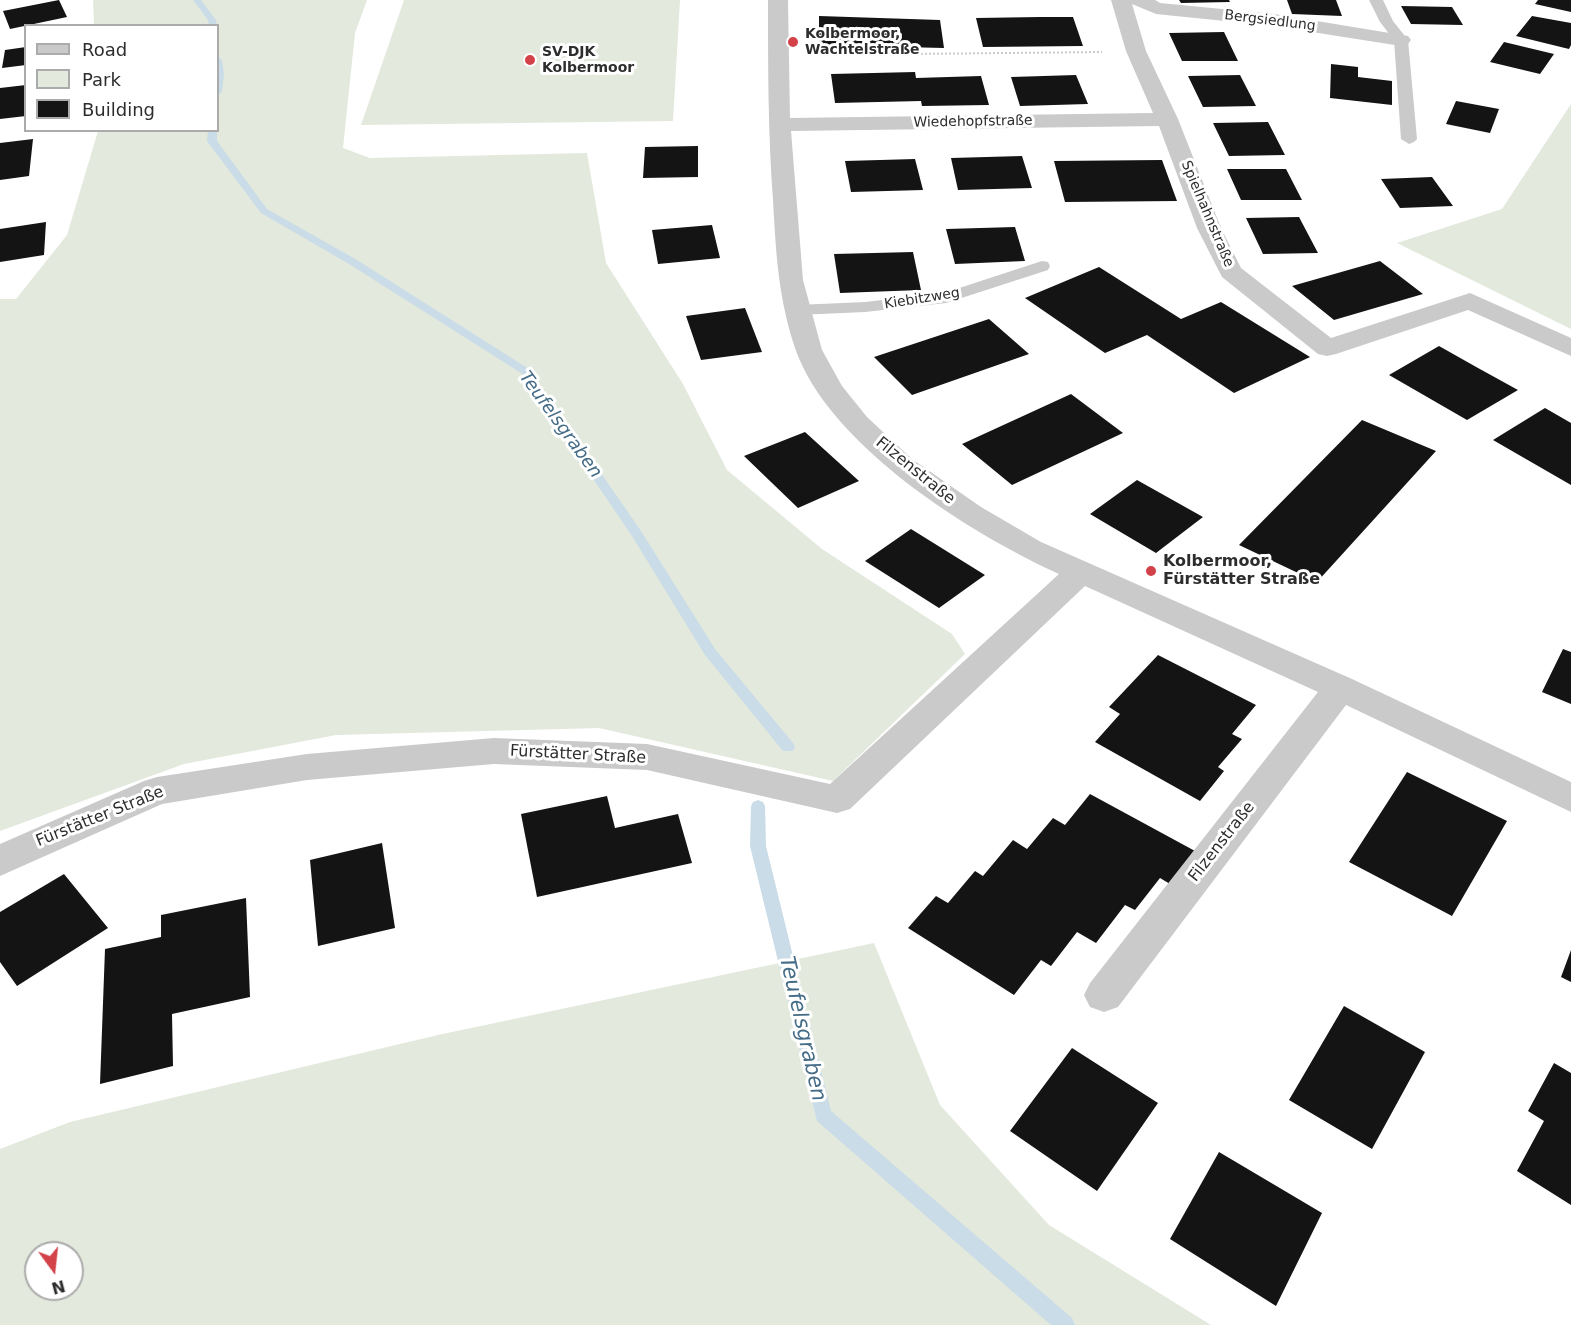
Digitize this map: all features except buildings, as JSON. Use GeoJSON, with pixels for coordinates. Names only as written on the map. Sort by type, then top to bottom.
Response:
{"type":"FeatureCollection","features":[{"type":"Feature","properties":{"kind":"street","name":"Filzenstraße"},"geometry":{"type":"LineString","coordinates":[[778,0],[779,125],[790,280],[809,350],[830,389],[857,423],[902,465],[970,514],[1030,549],[1340,688],[1571,798]]}},
{"type":"Feature","properties":{"kind":"street","name":"Spielhahnstraße"},"geometry":{"type":"LineString","coordinates":[[1120,0],[1136,51],[1167,119],[1209,228],[1231,272],[1327,348],[1470,300],[1571,348]]}},
{"type":"Feature","properties":{"kind":"street","name":"Bergsiedlung"},"geometry":{"type":"LineString","coordinates":[[1139,0],[1156,8],[1274,20],[1401,40]]}},
{"type":"Feature","properties":{"kind":"street","name":"Wiedehopfstraße"},"geometry":{"type":"LineString","coordinates":[[779,125],[1167,119]]}},
{"type":"Feature","properties":{"kind":"street","name":"Fürstätter Straße"},"geometry":{"type":"LineString","coordinates":[[0,861],[42,840],[157,791],[307,767],[494,751],[647,757],[837,799],[1080,573]]}},
{"type":"Feature","properties":{"kind":"street","name":"Filzenstraße"},"geometry":{"type":"LineString","coordinates":[[1104,995],[1340,688]]}},
{"type":"Feature","properties":{"kind":"lane"},"geometry":{"type":"LineString","coordinates":[[1376,0],[1387,22],[1401,40],[1409,139]]}},
{"type":"Feature","properties":{"kind":"lane","name":"Kiebitzweg"},"geometry":{"type":"LineString","coordinates":[[797,310],[865,307],[946,298],[1042,266]]}},
{"type":"Feature","properties":{"kind":"path"},"geometry":{"type":"LineString","coordinates":[[779,56],[1136,51]]}},
{"type":"Feature","properties":{"kind":"green space"},"geometry":{"type":"Polygon","coordinates":[[[93,0],[367,0],[355,33],[343,148],[370,158],[587,153],[606,263],[683,384],[727,470],[822,549],[952,634],[965,654],[833,781],[599,728],[336,735],[184,764],[0,831],[0,299],[16,299],[67,235],[98,132],[219,132],[219,24],[94,24],[93,0]]]}},
{"type":"Feature","properties":{"kind":"green space","name":"SV-DJK Kolbermoor"},"geometry":{"type":"Polygon","coordinates":[[[404,0],[680,0],[673,121],[361,125],[404,0]]]}},
{"type":"Feature","properties":{"kind":"green space"},"geometry":{"type":"Polygon","coordinates":[[[1571,104],[1571,329],[1397,243],[1502,209],[1571,104]]]}},
{"type":"Feature","properties":{"kind":"green space"},"geometry":{"type":"Polygon","coordinates":[[[874,943],[940,1105],[1049,1225],[1211,1325],[0,1325],[0,1149],[70,1122],[438,1035],[874,943]]]}},
{"type":"Feature","properties":{"kind":"waterway","name":"Teufelsgraben"},"geometry":{"type":"LineString","coordinates":[[197,0],[213,24]]}},
{"type":"Feature","properties":{"kind":"waterway","name":"Teufelsgraben"},"geometry":{"type":"LineString","coordinates":[[219,67],[219,83]]}},
{"type":"Feature","properties":{"kind":"waterway","name":"Teufelsgraben"},"geometry":{"type":"LineString","coordinates":[[213,132],[212,141],[264,211],[353,262],[525,371],[637,534],[710,652],[788,747]]}},
{"type":"Feature","properties":{"kind":"waterway","name":"Teufelsgraben"},"geometry":{"type":"LineString","coordinates":[[758,806],[758,846],[823,1115],[1065,1325]]}},
{"type":"Feature","properties":{"kind":"place","name":"Kolbermoor, Wachtelstraße"},"geometry":{"type":"Point","coordinates":[793,42]}},
{"type":"Feature","properties":{"kind":"place","name":"SV-DJK Kolbermoor"},"geometry":{"type":"Point","coordinates":[530,60]}},
{"type":"Feature","properties":{"kind":"place","name":"Kolbermoor, Fürstätter Straße"},"geometry":{"type":"Point","coordinates":[1151,571]}}]}
